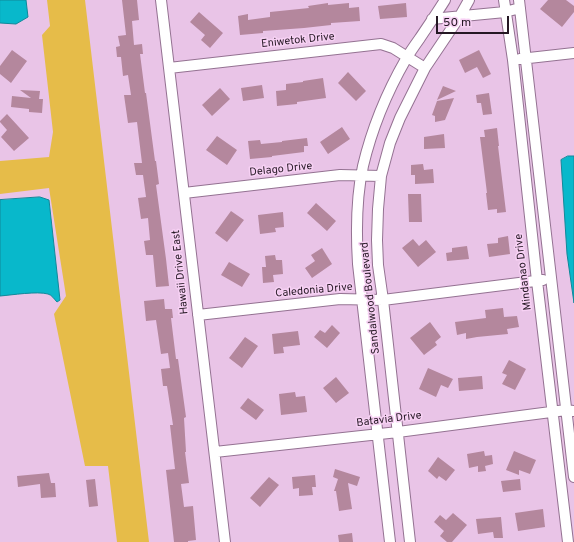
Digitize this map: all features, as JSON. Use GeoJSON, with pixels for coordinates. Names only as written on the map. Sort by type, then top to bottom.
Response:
{"type":"FeatureCollection","features":[{"type":"Feature","properties":{"kind":"street","name":"Hawaii Drive East"},"geometry":{"type":"LineString","coordinates":[[161,0],[225,542]]}},
{"type":"Feature","properties":{"kind":"street","name":"Sandalwood Boulevard"},"geometry":{"type":"LineString","coordinates":[[390,542],[358,264],[357,232],[359,195],[366,156],[379,114],[407,57],[445,0]]}},
{"type":"Feature","properties":{"kind":"street","name":"Sandalwood Boulevard"},"geometry":{"type":"LineString","coordinates":[[410,542],[378,265],[378,209],[381,176],[390,143],[400,118],[425,68],[469,0]]}},
{"type":"Feature","properties":{"kind":"street","name":"Mindanao Drive"},"geometry":{"type":"LineString","coordinates":[[504,0],[513,60],[537,281],[568,542]]}},
{"type":"Feature","properties":{"kind":"street"},"geometry":{"type":"LineString","coordinates":[[432,19],[505,12],[519,4],[550,279],[570,410],[574,477]]}},
{"type":"Feature","properties":{"kind":"street","name":"Eniwetok Drive"},"geometry":{"type":"LineString","coordinates":[[168,68],[380,44],[393,48],[425,68]]}},
{"type":"Feature","properties":{"kind":"street"},"geometry":{"type":"LineString","coordinates":[[513,60],[574,53]]}},
{"type":"Feature","properties":{"kind":"street","name":"Delago Drive"},"geometry":{"type":"LineString","coordinates":[[184,193],[340,175],[381,176]]}},
{"type":"Feature","properties":{"kind":"street","name":"Caledonia Drive"},"geometry":{"type":"LineString","coordinates":[[198,315],[340,299],[383,300],[550,279]]}},
{"type":"Feature","properties":{"kind":"street"},"geometry":{"type":"LineString","coordinates":[[570,410],[574,403]]}},
{"type":"Feature","properties":{"kind":"street","name":"Batavia Drive"},"geometry":{"type":"LineString","coordinates":[[215,452],[398,432],[570,410]]}},
{"type":"Feature","properties":{"kind":"shaded area"},"geometry":{"type":"Polygon","coordinates":[[[47,0],[85,0],[149,542],[117,542],[108,466],[85,466],[54,314],[66,296],[49,188],[0,194],[0,161],[49,157],[53,132],[42,35],[50,26],[47,0]]]}},
{"type":"Feature","properties":{"kind":"water"},"geometry":{"type":"Polygon","coordinates":[[[0,0],[26,0],[28,17],[16,24],[0,23],[0,0]]]}},
{"type":"Feature","properties":{"kind":"water"},"geometry":{"type":"Polygon","coordinates":[[[568,156],[574,156],[574,303],[567,254],[561,160],[568,156]]]}},
{"type":"Feature","properties":{"kind":"water"},"geometry":{"type":"Polygon","coordinates":[[[40,197],[49,200],[60,300],[57,302],[51,295],[43,293],[0,296],[0,200],[40,197]]]}},
{"type":"Feature","properties":{"kind":"building"},"geometry":{"type":"Polygon","coordinates":[[[122,0],[137,0],[139,20],[132,21],[134,45],[142,44],[143,54],[140,54],[159,184],[156,185],[169,286],[156,287],[153,255],[146,255],[144,241],[150,240],[148,218],[141,219],[138,198],[146,197],[143,175],[136,175],[134,163],[142,163],[137,122],[128,123],[124,95],[131,95],[128,75],[123,76],[121,57],[117,57],[116,47],[120,46],[118,36],[126,35],[122,0]]]}},
{"type":"Feature","properties":{"kind":"building"},"geometry":{"type":"Polygon","coordinates":[[[548,0],[566,0],[574,6],[574,12],[562,27],[540,9],[548,0]]]}},
{"type":"Feature","properties":{"kind":"building"},"geometry":{"type":"Polygon","coordinates":[[[328,3],[328,5],[349,3],[349,8],[359,7],[360,21],[331,23],[331,25],[263,31],[263,33],[240,35],[238,16],[248,14],[248,20],[270,17],[270,12],[309,8],[308,6],[328,3]]]}},
{"type":"Feature","properties":{"kind":"building"},"geometry":{"type":"Polygon","coordinates":[[[406,3],[407,17],[380,19],[378,6],[406,3]]]}},
{"type":"Feature","properties":{"kind":"building"},"geometry":{"type":"Polygon","coordinates":[[[199,12],[223,33],[210,48],[201,40],[205,35],[190,22],[199,12]]]}},
{"type":"Feature","properties":{"kind":"building"},"geometry":{"type":"Polygon","coordinates":[[[12,50],[27,61],[11,83],[0,74],[0,66],[12,50]]]}},
{"type":"Feature","properties":{"kind":"building"},"geometry":{"type":"Polygon","coordinates":[[[479,50],[491,74],[483,78],[477,67],[465,73],[459,60],[479,50]]]}},
{"type":"Feature","properties":{"kind":"building"},"geometry":{"type":"Polygon","coordinates":[[[348,72],[366,91],[356,101],[338,83],[348,72]]]}},
{"type":"Feature","properties":{"kind":"building"},"geometry":{"type":"Polygon","coordinates":[[[323,78],[326,98],[297,102],[297,104],[277,106],[276,91],[286,90],[286,84],[323,78]]]}},
{"type":"Feature","properties":{"kind":"building"},"geometry":{"type":"Polygon","coordinates":[[[262,85],[264,98],[243,101],[241,88],[262,85]]]}},
{"type":"Feature","properties":{"kind":"building"},"geometry":{"type":"Polygon","coordinates":[[[443,86],[456,91],[437,100],[443,86]]]}},
{"type":"Feature","properties":{"kind":"building"},"geometry":{"type":"Polygon","coordinates":[[[220,88],[230,99],[212,116],[202,105],[220,88]]]}},
{"type":"Feature","properties":{"kind":"building"},"geometry":{"type":"Polygon","coordinates":[[[20,90],[40,91],[39,99],[43,99],[42,113],[29,112],[29,109],[11,107],[12,96],[31,98],[20,90]]]}},
{"type":"Feature","properties":{"kind":"building"},"geometry":{"type":"Polygon","coordinates":[[[489,93],[492,114],[483,115],[481,103],[477,103],[476,95],[489,93]]]}},
{"type":"Feature","properties":{"kind":"building"},"geometry":{"type":"Polygon","coordinates":[[[454,98],[445,120],[435,122],[435,116],[432,115],[437,101],[454,98]]]}},
{"type":"Feature","properties":{"kind":"building"},"geometry":{"type":"Polygon","coordinates":[[[7,114],[29,138],[14,151],[1,137],[7,130],[0,121],[7,114]]]}},
{"type":"Feature","properties":{"kind":"building"},"geometry":{"type":"Polygon","coordinates":[[[342,127],[350,139],[328,154],[320,142],[342,127]]]}},
{"type":"Feature","properties":{"kind":"building"},"geometry":{"type":"Polygon","coordinates":[[[497,128],[506,212],[497,213],[497,209],[488,210],[480,137],[485,137],[484,130],[497,128]]]}},
{"type":"Feature","properties":{"kind":"building"},"geometry":{"type":"Polygon","coordinates":[[[444,134],[445,148],[424,149],[424,137],[444,134]]]}},
{"type":"Feature","properties":{"kind":"building"},"geometry":{"type":"Polygon","coordinates":[[[217,136],[237,150],[227,165],[206,150],[217,136]]]}},
{"type":"Feature","properties":{"kind":"building"},"geometry":{"type":"Polygon","coordinates":[[[307,138],[308,146],[304,146],[304,152],[250,159],[248,141],[260,140],[261,144],[307,138]]]}},
{"type":"Feature","properties":{"kind":"building"},"geometry":{"type":"Polygon","coordinates":[[[423,164],[424,170],[433,169],[434,183],[415,184],[415,175],[411,175],[411,165],[423,164]]]}},
{"type":"Feature","properties":{"kind":"building"},"geometry":{"type":"Polygon","coordinates":[[[408,194],[421,194],[422,222],[409,222],[408,194]]]}},
{"type":"Feature","properties":{"kind":"building"},"geometry":{"type":"Polygon","coordinates":[[[316,203],[336,221],[327,231],[307,213],[316,203]]]}},
{"type":"Feature","properties":{"kind":"building"},"geometry":{"type":"Polygon","coordinates":[[[231,211],[244,220],[227,242],[215,233],[231,211]]]}},
{"type":"Feature","properties":{"kind":"building"},"geometry":{"type":"Polygon","coordinates":[[[283,212],[284,227],[275,228],[276,232],[260,234],[258,215],[283,212]]]}},
{"type":"Feature","properties":{"kind":"building"},"geometry":{"type":"Polygon","coordinates":[[[508,236],[510,254],[489,257],[487,244],[498,243],[498,238],[508,236]]]}},
{"type":"Feature","properties":{"kind":"building"},"geometry":{"type":"Polygon","coordinates":[[[413,239],[419,246],[426,240],[436,252],[418,267],[402,248],[413,239]]]}},
{"type":"Feature","properties":{"kind":"building"},"geometry":{"type":"Polygon","coordinates":[[[467,246],[469,259],[447,261],[446,253],[452,252],[452,248],[467,246]]]}},
{"type":"Feature","properties":{"kind":"building"},"geometry":{"type":"Polygon","coordinates":[[[322,248],[332,264],[312,278],[305,268],[315,261],[311,255],[322,248]]]}},
{"type":"Feature","properties":{"kind":"building"},"geometry":{"type":"Polygon","coordinates":[[[275,255],[276,260],[282,260],[283,274],[273,275],[274,282],[263,283],[262,267],[266,267],[265,256],[275,255]]]}},
{"type":"Feature","properties":{"kind":"building"},"geometry":{"type":"Polygon","coordinates":[[[229,262],[250,274],[242,287],[221,275],[229,262]]]}},
{"type":"Feature","properties":{"kind":"building"},"geometry":{"type":"Polygon","coordinates":[[[164,299],[165,309],[172,309],[173,318],[171,318],[176,359],[178,359],[186,417],[184,418],[185,452],[189,483],[181,484],[184,507],[193,506],[196,540],[188,542],[174,542],[166,470],[175,469],[170,425],[173,425],[167,386],[163,386],[161,369],[170,368],[168,353],[161,354],[156,320],[146,321],[144,301],[164,299]]]}},
{"type":"Feature","properties":{"kind":"building"},"geometry":{"type":"Polygon","coordinates":[[[503,308],[504,317],[517,316],[519,327],[507,329],[508,334],[466,339],[466,333],[457,335],[455,322],[486,318],[485,310],[503,308]]]}},
{"type":"Feature","properties":{"kind":"building"},"geometry":{"type":"Polygon","coordinates":[[[430,322],[441,337],[435,342],[437,345],[424,355],[410,338],[430,322]]]}},
{"type":"Feature","properties":{"kind":"building"},"geometry":{"type":"Polygon","coordinates":[[[332,325],[340,333],[327,348],[314,337],[320,330],[325,333],[332,325]]]}},
{"type":"Feature","properties":{"kind":"building"},"geometry":{"type":"Polygon","coordinates":[[[298,331],[300,345],[283,347],[284,353],[274,354],[272,334],[298,331]]]}},
{"type":"Feature","properties":{"kind":"building"},"geometry":{"type":"Polygon","coordinates":[[[245,337],[258,346],[242,368],[229,358],[245,337]]]}},
{"type":"Feature","properties":{"kind":"building"},"geometry":{"type":"Polygon","coordinates":[[[509,360],[526,369],[515,390],[502,384],[507,375],[502,373],[509,360]]]}},
{"type":"Feature","properties":{"kind":"building"},"geometry":{"type":"Polygon","coordinates":[[[428,368],[453,379],[448,388],[441,385],[436,397],[419,389],[428,368]]]}},
{"type":"Feature","properties":{"kind":"building"},"geometry":{"type":"Polygon","coordinates":[[[482,376],[483,389],[459,391],[458,378],[482,376]]]}},
{"type":"Feature","properties":{"kind":"building"},"geometry":{"type":"Polygon","coordinates":[[[336,377],[349,393],[336,403],[323,388],[336,377]]]}},
{"type":"Feature","properties":{"kind":"building"},"geometry":{"type":"Polygon","coordinates":[[[295,392],[296,397],[305,396],[307,412],[281,415],[279,394],[295,392]]]}},
{"type":"Feature","properties":{"kind":"building"},"geometry":{"type":"Polygon","coordinates":[[[248,398],[264,410],[256,420],[240,408],[248,398]]]}},
{"type":"Feature","properties":{"kind":"building"},"geometry":{"type":"Polygon","coordinates":[[[484,451],[485,456],[492,455],[493,464],[485,466],[486,471],[478,472],[478,466],[469,468],[467,454],[484,451]]]}},
{"type":"Feature","properties":{"kind":"building"},"geometry":{"type":"Polygon","coordinates":[[[514,451],[536,460],[530,474],[519,470],[519,475],[506,470],[514,451]]]}},
{"type":"Feature","properties":{"kind":"building"},"geometry":{"type":"Polygon","coordinates":[[[438,457],[455,470],[446,481],[439,476],[437,479],[428,471],[438,457]]]}},
{"type":"Feature","properties":{"kind":"building"},"geometry":{"type":"Polygon","coordinates":[[[335,469],[360,477],[357,486],[348,483],[352,509],[339,511],[336,491],[334,491],[338,479],[333,477],[335,469]]]}},
{"type":"Feature","properties":{"kind":"building"},"geometry":{"type":"Polygon","coordinates":[[[49,473],[51,483],[55,483],[56,497],[41,498],[40,484],[18,487],[17,476],[49,473]]]}},
{"type":"Feature","properties":{"kind":"building"},"geometry":{"type":"Polygon","coordinates":[[[315,475],[316,487],[312,487],[313,495],[299,496],[299,488],[293,489],[292,477],[315,475]]]}},
{"type":"Feature","properties":{"kind":"building"},"geometry":{"type":"Polygon","coordinates":[[[269,477],[279,485],[260,507],[250,498],[269,477]]]}},
{"type":"Feature","properties":{"kind":"building"},"geometry":{"type":"Polygon","coordinates":[[[95,479],[98,506],[89,507],[86,480],[95,479]]]}},
{"type":"Feature","properties":{"kind":"building"},"geometry":{"type":"Polygon","coordinates":[[[520,479],[521,490],[503,492],[501,481],[520,479]]]}},
{"type":"Feature","properties":{"kind":"building"},"geometry":{"type":"Polygon","coordinates":[[[543,509],[545,527],[518,531],[515,513],[543,509]]]}},
{"type":"Feature","properties":{"kind":"building"},"geometry":{"type":"Polygon","coordinates":[[[453,513],[467,525],[452,542],[447,542],[440,536],[444,531],[434,522],[440,515],[446,520],[453,513]]]}},
{"type":"Feature","properties":{"kind":"building"},"geometry":{"type":"Polygon","coordinates":[[[501,517],[503,538],[494,538],[493,532],[478,534],[476,519],[501,517]]]}},
{"type":"Feature","properties":{"kind":"building"},"geometry":{"type":"Polygon","coordinates":[[[352,533],[353,542],[339,542],[338,535],[352,533]]]}}]}
